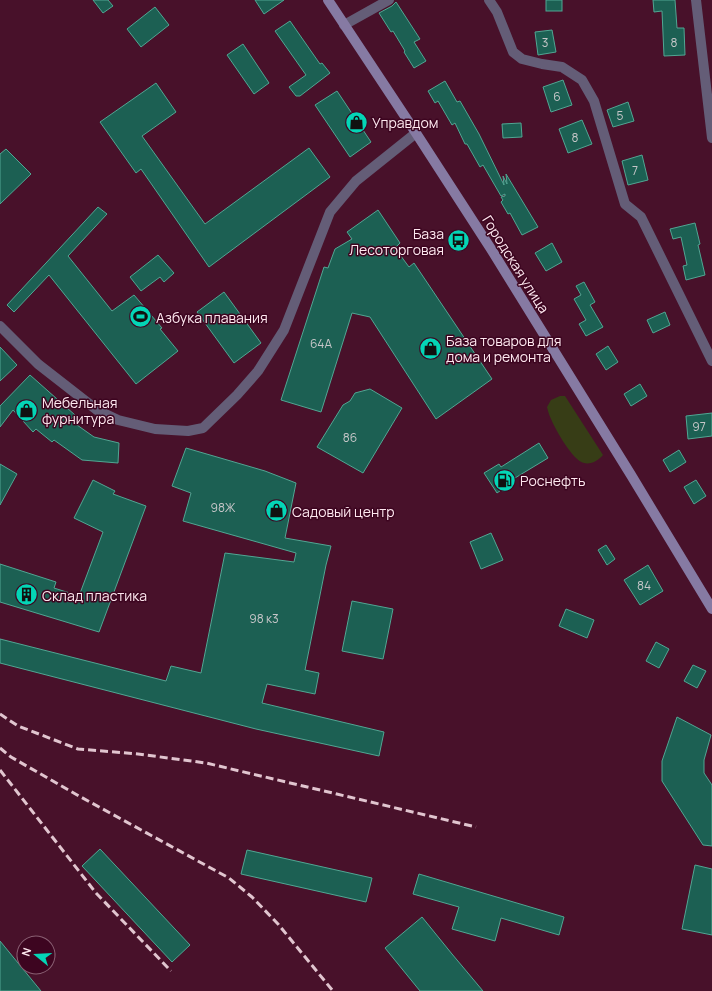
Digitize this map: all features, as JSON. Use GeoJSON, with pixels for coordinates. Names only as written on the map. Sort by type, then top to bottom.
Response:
{"type":"FeatureCollection","features":[{"type":"Feature","properties":{"kind":"main road","name":"Городская улица"},"geometry":{"type":"LineString","coordinates":[[328,0],[491,249],[712,609]]}},
{"type":"Feature","properties":{"kind":"street"},"geometry":{"type":"LineString","coordinates":[[344,25],[389,0]]}},
{"type":"Feature","properties":{"kind":"street"},"geometry":{"type":"LineString","coordinates":[[489,0],[497,12],[513,52],[522,59],[562,67],[582,80],[594,101],[625,204],[642,217],[712,361]]}},
{"type":"Feature","properties":{"kind":"street"},"geometry":{"type":"LineString","coordinates":[[696,0],[712,138]]}},
{"type":"Feature","properties":{"kind":"street"},"geometry":{"type":"LineString","coordinates":[[0,326],[38,364],[97,410],[118,420],[155,429],[188,431],[203,428],[237,395],[258,371],[284,330],[330,212],[356,180],[416,133]]}},
{"type":"Feature","properties":{"kind":"green space"},"geometry":{"type":"Polygon","coordinates":[[[560,396],[565,396],[603,455],[595,462],[584,463],[575,457],[556,430],[547,407],[551,400],[560,396]]]}},
{"type":"Feature","properties":{"kind":"building"},"geometry":{"type":"Polygon","coordinates":[[[93,0],[108,0],[113,6],[103,13],[93,0]]]}},
{"type":"Feature","properties":{"kind":"building"},"geometry":{"type":"Polygon","coordinates":[[[255,0],[284,0],[264,14],[255,0]]]}},
{"type":"Feature","properties":{"kind":"building"},"geometry":{"type":"Polygon","coordinates":[[[546,0],[562,0],[562,11],[546,11],[546,0]]]}},
{"type":"Feature","properties":{"kind":"building"},"geometry":{"type":"Polygon","coordinates":[[[653,0],[675,0],[677,28],[684,28],[685,55],[664,56],[662,11],[654,12],[653,0]]]}},
{"type":"Feature","properties":{"kind":"building"},"geometry":{"type":"Polygon","coordinates":[[[396,2],[420,39],[414,42],[426,61],[414,68],[393,31],[391,32],[379,13],[396,2]]]}},
{"type":"Feature","properties":{"kind":"building"},"geometry":{"type":"Polygon","coordinates":[[[155,7],[169,25],[141,47],[127,29],[155,7]]]}},
{"type":"Feature","properties":{"kind":"building"},"geometry":{"type":"Polygon","coordinates":[[[290,21],[320,64],[322,63],[330,73],[300,96],[296,96],[289,87],[306,75],[275,31],[290,21]]]}},
{"type":"Feature","properties":{"kind":"building"},"geometry":{"type":"Polygon","coordinates":[[[552,30],[556,52],[538,55],[535,32],[552,30]]]}},
{"type":"Feature","properties":{"kind":"building"},"geometry":{"type":"Polygon","coordinates":[[[243,44],[269,83],[254,94],[227,55],[243,44]]]}},
{"type":"Feature","properties":{"kind":"building"},"geometry":{"type":"Polygon","coordinates":[[[563,80],[572,105],[551,112],[543,87],[563,80]]]}},
{"type":"Feature","properties":{"kind":"building"},"geometry":{"type":"Polygon","coordinates":[[[445,81],[457,102],[460,101],[479,134],[504,185],[503,176],[507,184],[506,174],[538,227],[522,235],[510,213],[508,214],[501,202],[503,200],[501,197],[505,196],[505,194],[501,196],[483,165],[480,167],[467,144],[465,144],[455,123],[452,125],[438,101],[435,103],[428,91],[445,81]]]}},
{"type":"Feature","properties":{"kind":"building"},"geometry":{"type":"Polygon","coordinates":[[[156,83],[176,112],[142,136],[205,224],[309,148],[330,177],[209,267],[141,169],[136,173],[100,122],[156,83]]]}},
{"type":"Feature","properties":{"kind":"building"},"geometry":{"type":"Polygon","coordinates":[[[337,91],[371,142],[350,157],[315,105],[337,91]]]}},
{"type":"Feature","properties":{"kind":"building"},"geometry":{"type":"Polygon","coordinates":[[[628,102],[634,121],[613,127],[607,110],[628,102]]]}},
{"type":"Feature","properties":{"kind":"building"},"geometry":{"type":"Polygon","coordinates":[[[582,120],[592,144],[568,153],[559,129],[582,120]]]}},
{"type":"Feature","properties":{"kind":"building"},"geometry":{"type":"Polygon","coordinates":[[[521,123],[522,137],[503,138],[502,124],[521,123]]]}},
{"type":"Feature","properties":{"kind":"building"},"geometry":{"type":"Polygon","coordinates":[[[6,149],[31,174],[0,204],[0,154],[6,149]]]}},
{"type":"Feature","properties":{"kind":"building"},"geometry":{"type":"Polygon","coordinates":[[[642,155],[648,180],[628,185],[622,161],[642,155]]]}},
{"type":"Feature","properties":{"kind":"building"},"geometry":{"type":"Polygon","coordinates":[[[98,207],[107,214],[68,256],[112,311],[134,295],[162,328],[160,329],[178,351],[136,384],[49,275],[14,312],[7,305],[98,207]]]}},
{"type":"Feature","properties":{"kind":"building"},"geometry":{"type":"Polygon","coordinates":[[[378,210],[400,243],[395,248],[409,267],[414,263],[492,379],[436,419],[370,317],[352,313],[321,412],[281,400],[324,267],[328,268],[335,249],[352,239],[347,232],[378,210]]]}},
{"type":"Feature","properties":{"kind":"building"},"geometry":{"type":"Polygon","coordinates":[[[695,223],[700,244],[698,245],[705,275],[686,280],[683,266],[687,265],[681,237],[673,239],[670,229],[695,223]]]}},
{"type":"Feature","properties":{"kind":"building"},"geometry":{"type":"Polygon","coordinates":[[[552,243],[562,262],[546,271],[535,253],[552,243]]]}},
{"type":"Feature","properties":{"kind":"building"},"geometry":{"type":"Polygon","coordinates":[[[158,255],[174,273],[164,282],[160,277],[141,291],[130,277],[158,255]]]}},
{"type":"Feature","properties":{"kind":"building"},"geometry":{"type":"Polygon","coordinates":[[[584,282],[595,302],[590,305],[603,327],[586,336],[579,324],[586,320],[574,299],[581,295],[576,286],[584,282]]]}},
{"type":"Feature","properties":{"kind":"building"},"geometry":{"type":"Polygon","coordinates":[[[224,292],[261,343],[234,363],[197,312],[224,292]]]}},
{"type":"Feature","properties":{"kind":"building"},"geometry":{"type":"Polygon","coordinates":[[[665,312],[670,325],[653,333],[647,320],[665,312]]]}},
{"type":"Feature","properties":{"kind":"building"},"geometry":{"type":"Polygon","coordinates":[[[608,346],[618,362],[606,370],[596,354],[608,346]]]}},
{"type":"Feature","properties":{"kind":"building"},"geometry":{"type":"Polygon","coordinates":[[[0,347],[17,365],[0,381],[0,347]]]}},
{"type":"Feature","properties":{"kind":"building"},"geometry":{"type":"Polygon","coordinates":[[[30,375],[75,415],[70,420],[94,437],[119,443],[118,463],[82,460],[54,440],[52,442],[36,429],[33,432],[13,410],[0,427],[0,406],[30,375]]]}},
{"type":"Feature","properties":{"kind":"building"},"geometry":{"type":"Polygon","coordinates":[[[640,384],[647,396],[631,406],[624,394],[640,384]]]}},
{"type":"Feature","properties":{"kind":"building"},"geometry":{"type":"Polygon","coordinates":[[[370,389],[402,408],[363,473],[317,447],[343,405],[350,401],[355,393],[370,389]]]}},
{"type":"Feature","properties":{"kind":"building"},"geometry":{"type":"Polygon","coordinates":[[[712,413],[712,436],[688,439],[686,416],[712,413]]]}},
{"type":"Feature","properties":{"kind":"building"},"geometry":{"type":"Polygon","coordinates":[[[539,443],[548,458],[510,481],[511,483],[497,493],[484,473],[499,464],[501,467],[539,443]]]}},
{"type":"Feature","properties":{"kind":"building"},"geometry":{"type":"Polygon","coordinates":[[[186,448],[265,471],[296,483],[285,538],[331,546],[305,670],[319,673],[315,694],[267,684],[262,703],[384,732],[379,756],[256,729],[0,663],[0,639],[166,681],[171,666],[201,673],[225,553],[294,562],[296,553],[183,521],[191,493],[172,486],[186,448]]]}},
{"type":"Feature","properties":{"kind":"building"},"geometry":{"type":"Polygon","coordinates":[[[679,450],[686,462],[670,472],[663,460],[679,450]]]}},
{"type":"Feature","properties":{"kind":"building"},"geometry":{"type":"Polygon","coordinates":[[[0,464],[17,474],[0,505],[0,464]]]}},
{"type":"Feature","properties":{"kind":"building"},"geometry":{"type":"Polygon","coordinates":[[[93,480],[115,491],[113,494],[146,506],[99,632],[0,602],[0,564],[56,582],[54,588],[79,596],[103,532],[74,518],[93,480]]]}},
{"type":"Feature","properties":{"kind":"building"},"geometry":{"type":"Polygon","coordinates":[[[696,480],[706,496],[694,504],[684,487],[696,480]]]}},
{"type":"Feature","properties":{"kind":"building"},"geometry":{"type":"Polygon","coordinates":[[[491,533],[503,560],[481,569],[470,542],[491,533]]]}},
{"type":"Feature","properties":{"kind":"building"},"geometry":{"type":"Polygon","coordinates":[[[606,545],[615,559],[607,565],[598,550],[606,545]]]}},
{"type":"Feature","properties":{"kind":"building"},"geometry":{"type":"Polygon","coordinates":[[[648,565],[663,591],[640,605],[624,580],[648,565]]]}},
{"type":"Feature","properties":{"kind":"building"},"geometry":{"type":"Polygon","coordinates":[[[352,601],[393,609],[383,659],[342,651],[352,601]]]}},
{"type":"Feature","properties":{"kind":"building"},"geometry":{"type":"Polygon","coordinates":[[[566,609],[594,620],[587,638],[559,626],[566,609]]]}},
{"type":"Feature","properties":{"kind":"building"},"geometry":{"type":"Polygon","coordinates":[[[656,642],[669,649],[659,668],[646,661],[656,642]]]}},
{"type":"Feature","properties":{"kind":"building"},"geometry":{"type":"Polygon","coordinates":[[[693,665],[706,671],[697,688],[684,681],[693,665]]]}},
{"type":"Feature","properties":{"kind":"building"},"geometry":{"type":"Polygon","coordinates":[[[677,717],[711,735],[704,760],[704,773],[712,785],[712,846],[703,845],[662,781],[662,761],[677,717]]]}},
{"type":"Feature","properties":{"kind":"building"},"geometry":{"type":"Polygon","coordinates":[[[100,849],[190,945],[172,962],[82,866],[100,849]]]}},
{"type":"Feature","properties":{"kind":"building"},"geometry":{"type":"Polygon","coordinates":[[[247,850],[372,878],[366,902],[241,874],[247,850]]]}},
{"type":"Feature","properties":{"kind":"building"},"geometry":{"type":"Polygon","coordinates":[[[695,865],[712,869],[712,935],[682,929],[695,865]]]}},
{"type":"Feature","properties":{"kind":"building"},"geometry":{"type":"Polygon","coordinates":[[[419,874],[564,917],[559,935],[501,918],[495,941],[452,929],[459,907],[413,894],[419,874]]]}},
{"type":"Feature","properties":{"kind":"building"},"geometry":{"type":"Polygon","coordinates":[[[422,917],[483,991],[420,991],[385,948],[422,917]]]}},
{"type":"Feature","properties":{"kind":"building"},"geometry":{"type":"Polygon","coordinates":[[[0,941],[16,961],[16,975],[28,975],[41,991],[0,991],[0,941]]]}},
{"type":"Feature","properties":{"kind":"railway"},"geometry":{"type":"LineString","coordinates":[[0,714],[18,726],[78,749],[138,754],[206,763],[476,827]]}},
{"type":"Feature","properties":{"kind":"railway"},"geometry":{"type":"LineString","coordinates":[[0,748],[11,757],[79,796],[229,878],[252,897],[278,924],[333,991]]}},
{"type":"Feature","properties":{"kind":"railway"},"geometry":{"type":"LineString","coordinates":[[0,770],[96,893],[171,971]]}},
{"type":"Feature","properties":{"kind":"place","name":"Управдом"},"geometry":{"type":"Point","coordinates":[356,122]}},
{"type":"Feature","properties":{"kind":"place","name":"База Лесоторговая"},"geometry":{"type":"Point","coordinates":[459,241]}},
{"type":"Feature","properties":{"kind":"place","name":"Азбука плавания"},"geometry":{"type":"Point","coordinates":[140,317]}},
{"type":"Feature","properties":{"kind":"place","name":"База товаров для дома и ремонта"},"geometry":{"type":"Point","coordinates":[431,348]}},
{"type":"Feature","properties":{"kind":"place","name":"Мебельная фурнитура"},"geometry":{"type":"Point","coordinates":[27,410]}},
{"type":"Feature","properties":{"kind":"place","name":"Роснефть"},"geometry":{"type":"Point","coordinates":[504,480]}},
{"type":"Feature","properties":{"kind":"place","name":"Садовый центр"},"geometry":{"type":"Point","coordinates":[276,511]}},
{"type":"Feature","properties":{"kind":"place","name":"Склад пластика"},"geometry":{"type":"Point","coordinates":[26,595]}}]}
